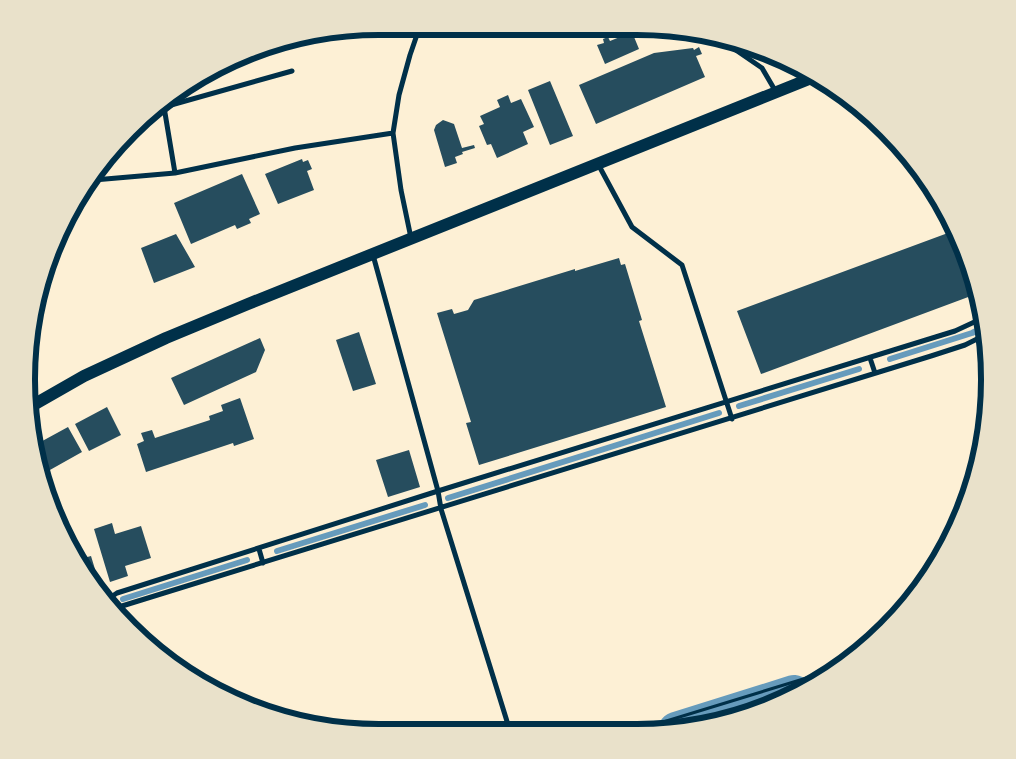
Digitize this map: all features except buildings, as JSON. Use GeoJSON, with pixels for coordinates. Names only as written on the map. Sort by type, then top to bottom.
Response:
{"type":"FeatureCollection","features":[{"type":"Feature","properties":{"kind":"main road"},"geometry":{"type":"LineString","coordinates":[[36,403],[84,376],[166,338],[807,80]]}},
{"type":"Feature","properties":{"kind":"street"},"geometry":{"type":"LineString","coordinates":[[412,238],[404,210],[393,133],[400,95],[417,35]]}},
{"type":"Feature","properties":{"kind":"street"},"geometry":{"type":"LineString","coordinates":[[735,50],[762,68],[776,92]]}},
{"type":"Feature","properties":{"kind":"street"},"geometry":{"type":"LineString","coordinates":[[172,105],[292,71]]}},
{"type":"Feature","properties":{"kind":"street"},"geometry":{"type":"LineString","coordinates":[[165,110],[175,173]]}},
{"type":"Feature","properties":{"kind":"street"},"geometry":{"type":"LineString","coordinates":[[99,180],[175,173],[344,139],[393,133]]}},
{"type":"Feature","properties":{"kind":"street"},"geometry":{"type":"LineString","coordinates":[[598,164],[632,227],[682,265],[732,419]]}},
{"type":"Feature","properties":{"kind":"street"},"geometry":{"type":"LineString","coordinates":[[372,254],[438,491],[441,509],[508,724]]}},
{"type":"Feature","properties":{"kind":"street"},"geometry":{"type":"LineString","coordinates":[[112,597],[438,491],[727,403],[955,331],[976,322]]}},
{"type":"Feature","properties":{"kind":"street"},"geometry":{"type":"LineString","coordinates":[[120,606],[732,419],[965,345],[978,338]]}},
{"type":"Feature","properties":{"kind":"street"},"geometry":{"type":"LineString","coordinates":[[870,358],[875,373]]}},
{"type":"Feature","properties":{"kind":"street"},"geometry":{"type":"LineString","coordinates":[[259,549],[263,563]]}},
{"type":"Feature","properties":{"kind":"path"},"geometry":{"type":"LineString","coordinates":[[660,723],[811,677]]}},
{"type":"Feature","properties":{"kind":"waterway"},"geometry":{"type":"LineString","coordinates":[[890,359],[977,330]]}},
{"type":"Feature","properties":{"kind":"waterway"},"geometry":{"type":"LineString","coordinates":[[739,406],[859,369]]}},
{"type":"Feature","properties":{"kind":"waterway"},"geometry":{"type":"LineString","coordinates":[[448,498],[719,413]]}},
{"type":"Feature","properties":{"kind":"waterway"},"geometry":{"type":"LineString","coordinates":[[277,551],[425,505]]}},
{"type":"Feature","properties":{"kind":"waterway"},"geometry":{"type":"LineString","coordinates":[[123,599],[247,560]]}}]}
